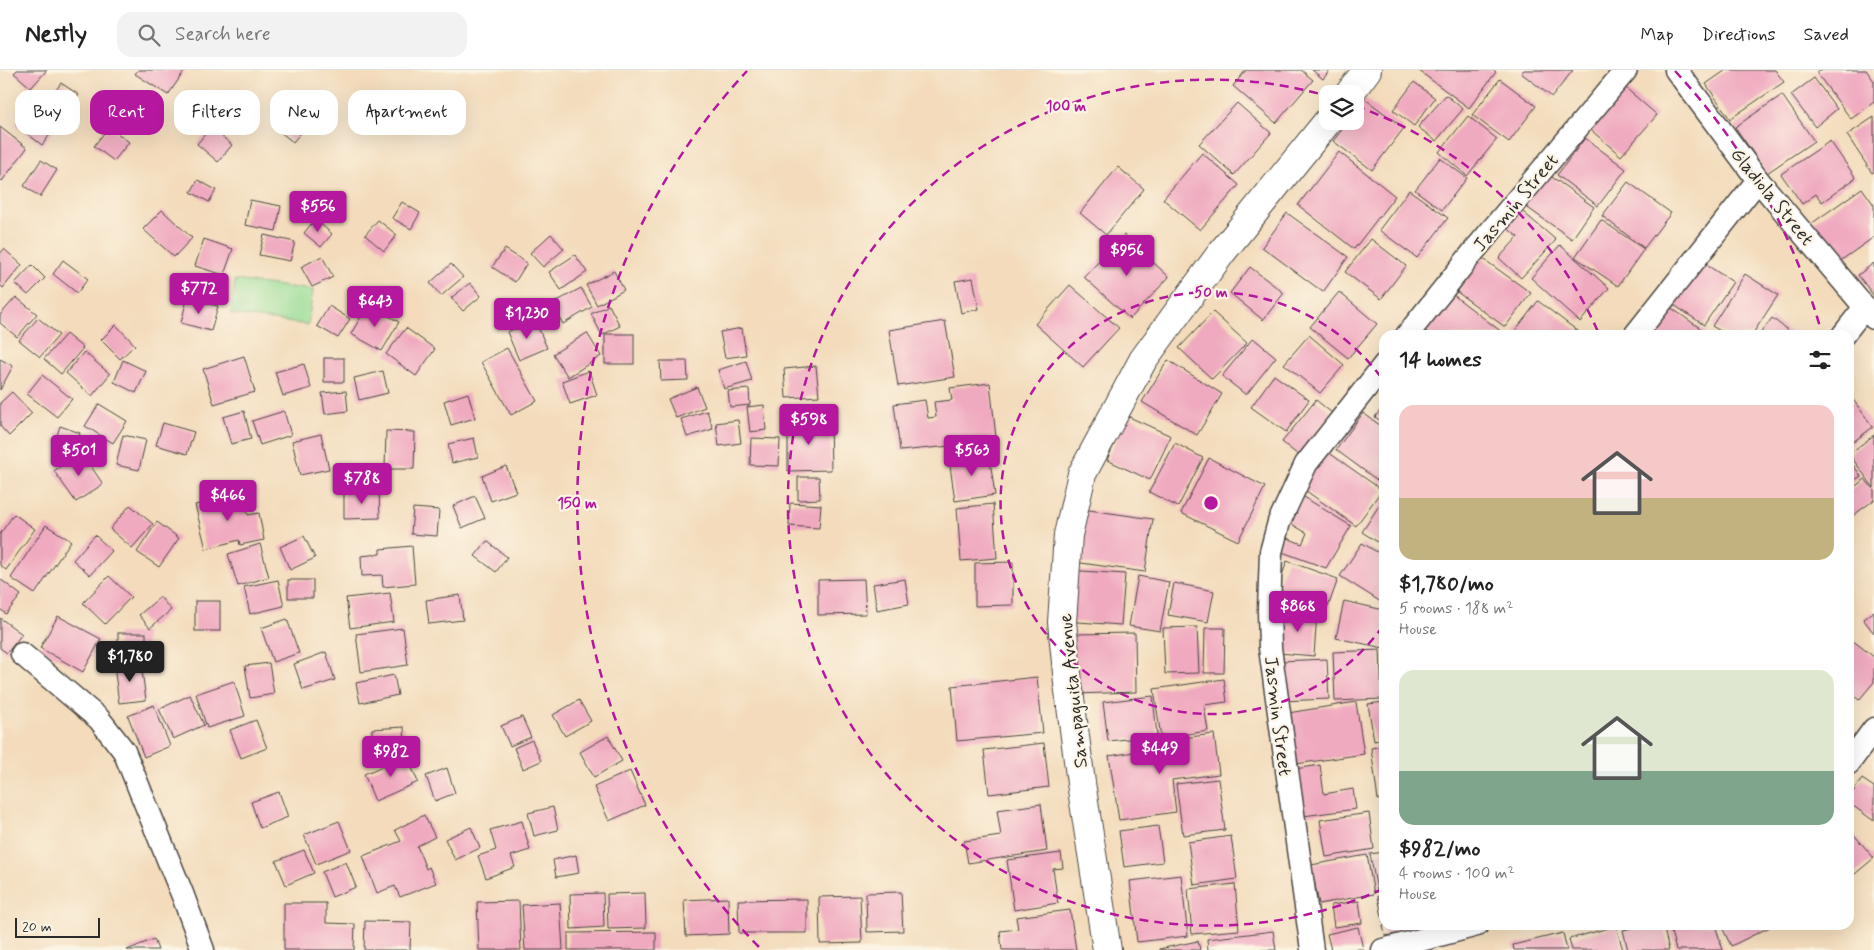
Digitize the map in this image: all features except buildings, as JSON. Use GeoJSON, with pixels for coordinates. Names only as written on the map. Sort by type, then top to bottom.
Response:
{"type":"FeatureCollection","features":[{"type":"Feature","properties":{"kind":"street"},"geometry":{"type":"LineString","coordinates":[[1356,85],[1367,70]]}},
{"type":"Feature","properties":{"kind":"street","name":"Jasmin Street"},"geometry":{"type":"LineString","coordinates":[[1411,330],[1474,251],[1626,70]]}},
{"type":"Feature","properties":{"kind":"street","name":"Gladiola Street"},"geometry":{"type":"LineString","coordinates":[[1676,70],[1758,180],[1870,313]]}},
{"type":"Feature","properties":{"kind":"street","name":"Sampaguita Avenue"},"geometry":{"type":"LineString","coordinates":[[1107,950],[1080,774],[1062,622],[1068,535],[1082,474],[1143,360],[1222,252],[1321,130]]}},
{"type":"Feature","properties":{"kind":"street"},"geometry":{"type":"LineString","coordinates":[[1639,330],[1758,180]]}},
{"type":"Feature","properties":{"kind":"street"},"geometry":{"type":"LineString","coordinates":[[1849,330],[1870,313]]}},
{"type":"Feature","properties":{"kind":"street","name":"Jasmin Street"},"geometry":{"type":"LineString","coordinates":[[1312,950],[1270,648],[1271,552],[1280,522],[1306,464],[1379,371]]}},
{"type":"Feature","properties":{"kind":"street"},"geometry":{"type":"LineString","coordinates":[[22,654],[100,719],[124,751],[203,950]]}},
{"type":"Feature","properties":{"kind":"street"},"geometry":{"type":"LineString","coordinates":[[1854,756],[1874,729]]}},
{"type":"Feature","properties":{"kind":"street"},"geometry":{"type":"LineString","coordinates":[[1383,950],[1458,930]]}},
{"type":"Feature","properties":{"kind":"green space"},"geometry":{"type":"Polygon","coordinates":[[[235,280],[313,290],[308,325],[231,314],[235,280]]]}}]}
